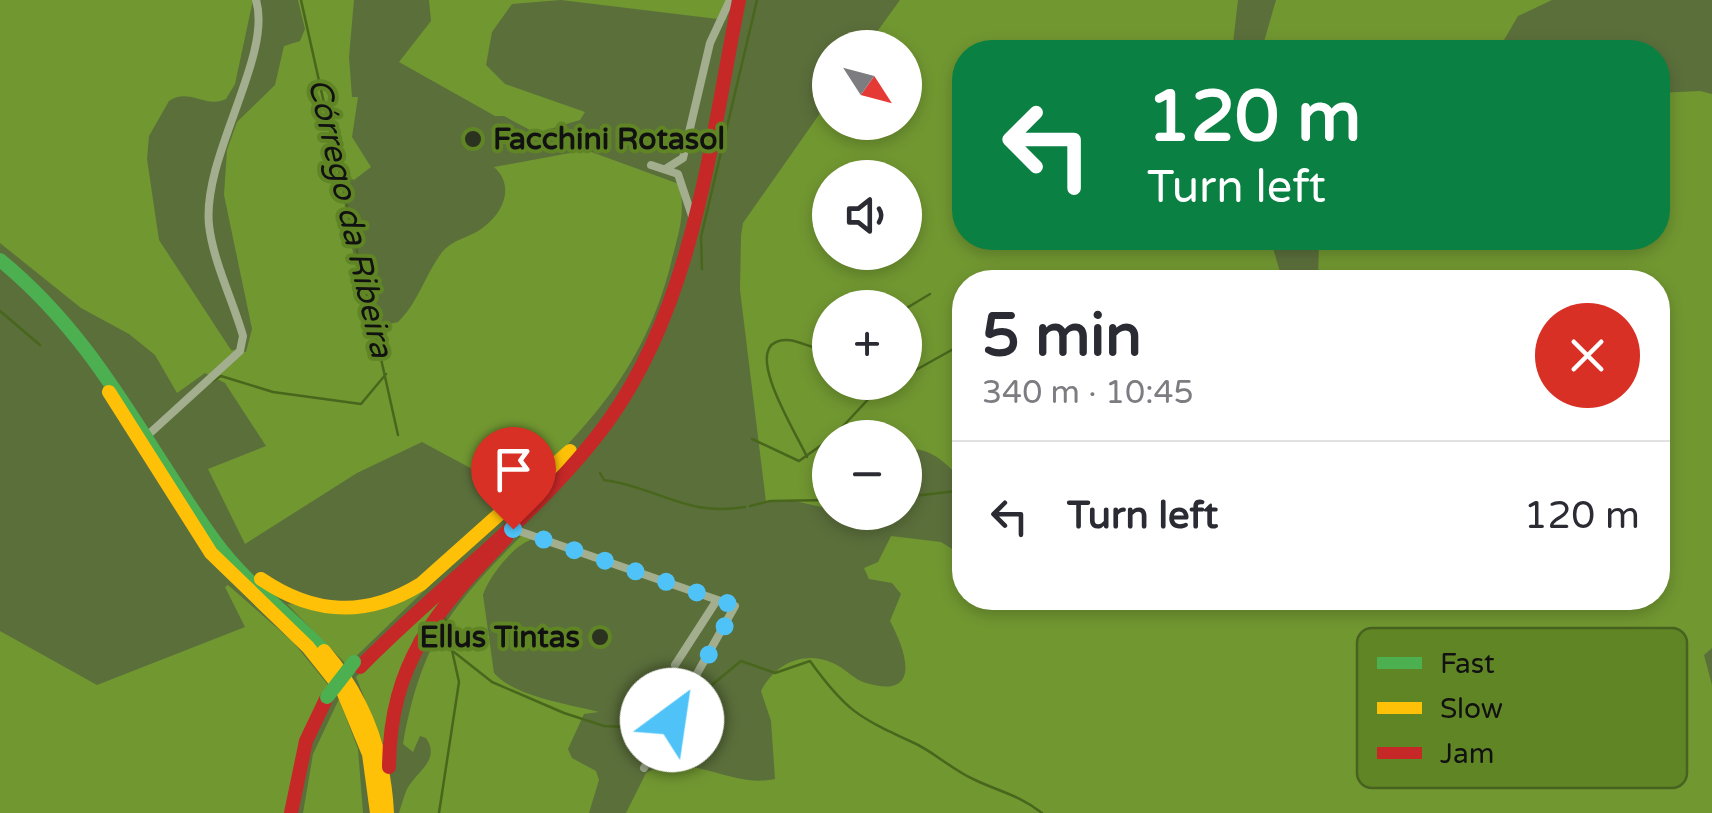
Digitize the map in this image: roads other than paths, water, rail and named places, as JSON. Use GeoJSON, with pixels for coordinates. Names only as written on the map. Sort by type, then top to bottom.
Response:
{"type":"FeatureCollection","features":[{"type":"Feature","properties":{"kind":"highway"},"geometry":{"type":"LineString","coordinates":[[388,813],[391,718],[408,657],[439,606],[585,452],[636,374],[666,304],[692,216],[740,0]]}},
{"type":"Feature","properties":{"kind":"highway"},"geometry":{"type":"LineString","coordinates":[[0,260],[42,292],[79,332],[228,558],[316,640],[351,686],[378,751],[388,813]]}},
{"type":"Feature","properties":{"kind":"highway"},"geometry":{"type":"LineString","coordinates":[[0,270],[34,296],[72,336],[211,553],[308,647],[352,709],[369,754],[377,813]]}},
{"type":"Feature","properties":{"kind":"highway"},"geometry":{"type":"LineString","coordinates":[[291,813],[306,741],[330,699],[357,664],[596,426],[636,374]]}},
{"type":"Feature","properties":{"kind":"highway"},"geometry":{"type":"LineString","coordinates":[[357,664],[577,457],[619,404]]}},
{"type":"Feature","properties":{"kind":"highway"},"geometry":{"type":"LineString","coordinates":[[167,464],[223,542],[263,581],[311,606],[359,610],[394,600],[421,584],[596,426]]}},
{"type":"Feature","properties":{"kind":"highway"},"geometry":{"type":"LineString","coordinates":[[299,813],[312,743],[330,699]]}},
{"type":"Feature","properties":{"kind":"highway"},"geometry":{"type":"LineString","coordinates":[[352,709],[365,757],[369,813]]}},
{"type":"Feature","properties":{"kind":"street"},"geometry":{"type":"LineString","coordinates":[[149,434],[240,351],[243,336],[209,224],[220,146],[248,69],[256,31],[256,0]]}},
{"type":"Feature","properties":{"kind":"street"},"geometry":{"type":"LineString","coordinates":[[667,168],[683,158],[710,42],[730,0]]}},
{"type":"Feature","properties":{"kind":"street"},"geometry":{"type":"LineString","coordinates":[[651,165],[678,174],[692,216]]}},
{"type":"Feature","properties":{"kind":"street"},"geometry":{"type":"LineString","coordinates":[[513,529],[736,606],[644,768]]}},
{"type":"Feature","properties":{"kind":"street"},"geometry":{"type":"LineString","coordinates":[[675,665],[717,600]]}},
{"type":"Feature","properties":{"kind":"waterway","name":"Córrego da Ribeira"},"geometry":{"type":"LineString","coordinates":[[301,0],[398,435]]}},
{"type":"Feature","properties":{"kind":"waterway"},"geometry":{"type":"LineString","coordinates":[[702,269],[701,237],[757,0]]}},
{"type":"Feature","properties":{"kind":"waterway"},"geometry":{"type":"LineString","coordinates":[[922,299],[930,294]]}},
{"type":"Feature","properties":{"kind":"waterway"},"geometry":{"type":"LineString","coordinates":[[0,311],[40,345]]}},
{"type":"Feature","properties":{"kind":"waterway"},"geometry":{"type":"LineString","coordinates":[[807,457],[785,415],[767,362],[768,350],[776,342],[796,341],[812,347]]}},
{"type":"Feature","properties":{"kind":"waterway"},"geometry":{"type":"LineString","coordinates":[[922,367],[952,350]]}},
{"type":"Feature","properties":{"kind":"waterway"},"geometry":{"type":"LineString","coordinates":[[213,381],[221,376],[273,392],[361,404],[386,374]]}},
{"type":"Feature","properties":{"kind":"waterway"},"geometry":{"type":"LineString","coordinates":[[849,420],[867,400]]}},
{"type":"Feature","properties":{"kind":"waterway"},"geometry":{"type":"LineString","coordinates":[[752,439],[799,461],[812,452]]}},
{"type":"Feature","properties":{"kind":"waterway"},"geometry":{"type":"LineString","coordinates":[[600,473],[604,480],[689,505],[745,507]]}},
{"type":"Feature","properties":{"kind":"waterway"},"geometry":{"type":"LineString","coordinates":[[922,495],[952,492]]}},
{"type":"Feature","properties":{"kind":"waterway"},"geometry":{"type":"LineString","coordinates":[[750,506],[770,501],[812,500]]}},
{"type":"Feature","properties":{"kind":"waterway","name":"Córrego da Ribeira"},"geometry":{"type":"LineString","coordinates":[[439,813],[459,682],[444,614]]}},
{"type":"Feature","properties":{"kind":"waterway"},"geometry":{"type":"LineString","coordinates":[[454,652],[492,682],[604,726],[628,727],[650,693],[667,692]]}},
{"type":"Feature","properties":{"kind":"waterway"},"geometry":{"type":"LineString","coordinates":[[693,691],[707,689],[741,661],[775,673],[810,661],[844,702],[865,719],[1042,813]]}},
{"type":"Feature","properties":{"kind":"waterway"},"geometry":{"type":"LineString","coordinates":[[678,691],[682,692]]}},
{"type":"Feature","properties":{"kind":"place","name":"Facchini Rotasol"},"geometry":{"type":"Point","coordinates":[473,139]}},
{"type":"Feature","properties":{"kind":"place","name":"Ellus Tintas"},"geometry":{"type":"Point","coordinates":[600,637]}}]}
